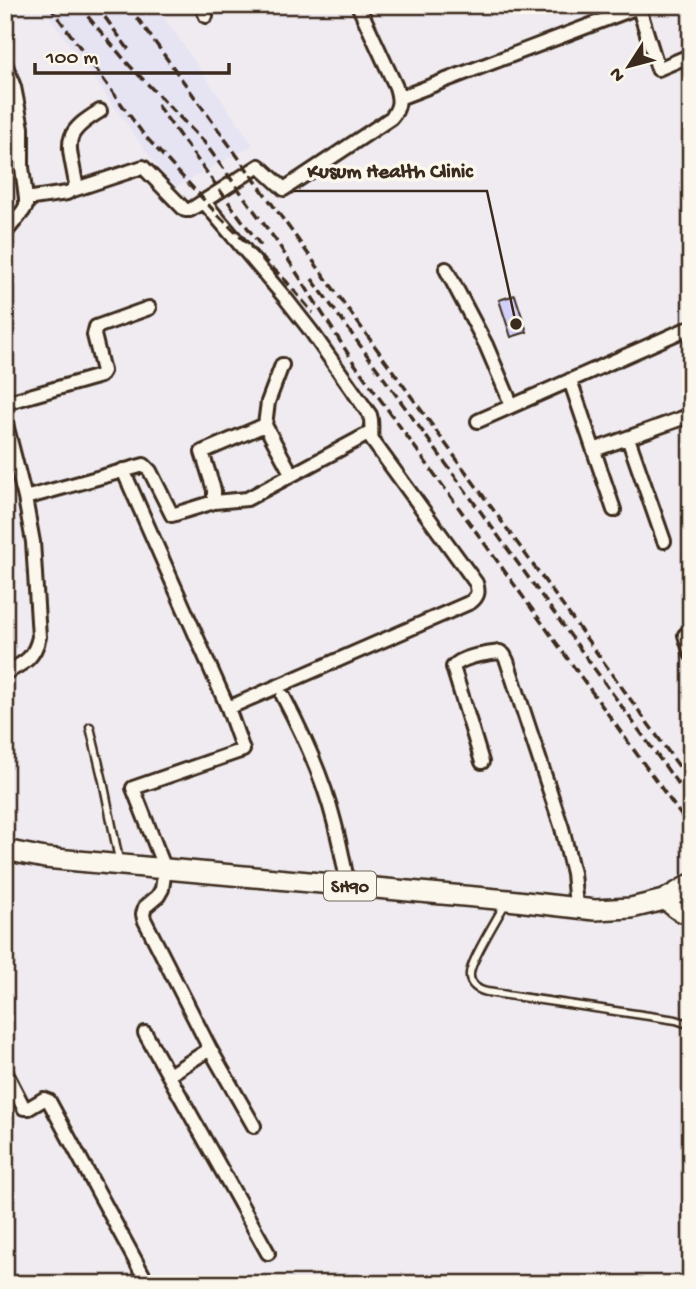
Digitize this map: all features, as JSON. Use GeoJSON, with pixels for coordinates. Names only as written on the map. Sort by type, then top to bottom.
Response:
{"type":"FeatureCollection","features":[{"type":"Feature","properties":{"kind":"main road","name":"SH90"},"geometry":{"type":"LineString","coordinates":[[5,850],[45,859],[595,909],[631,908],[664,900],[691,884]]}},
{"type":"Feature","properties":{"kind":"street"},"geometry":{"type":"LineString","coordinates":[[26,199],[67,193],[143,167],[185,210],[204,202],[259,166],[284,189],[391,118],[399,106],[396,88],[358,5]]}},
{"type":"Feature","properties":{"kind":"street"},"geometry":{"type":"LineString","coordinates":[[399,98],[638,6],[657,69],[689,56],[691,62]]}},
{"type":"Feature","properties":{"kind":"street"},"geometry":{"type":"LineString","coordinates":[[5,64],[14,87],[22,128],[22,167],[26,199],[23,211],[5,233]]}},
{"type":"Feature","properties":{"kind":"street"},"geometry":{"type":"LineString","coordinates":[[73,190],[76,184],[70,141],[75,128],[100,111]]}},
{"type":"Feature","properties":{"kind":"street"},"geometry":{"type":"LineString","coordinates":[[204,202],[311,331],[370,415],[372,440],[479,589],[471,602],[228,708]]}},
{"type":"Feature","properties":{"kind":"street"},"geometry":{"type":"LineString","coordinates":[[446,269],[486,345],[512,406]]}},
{"type":"Feature","properties":{"kind":"street"},"geometry":{"type":"LineString","coordinates":[[5,403],[100,376],[103,371],[94,335],[96,327],[149,308]]}},
{"type":"Feature","properties":{"kind":"street"},"geometry":{"type":"LineString","coordinates":[[478,421],[691,327]]}},
{"type":"Feature","properties":{"kind":"street"},"geometry":{"type":"LineString","coordinates":[[282,365],[268,402],[265,425],[292,475]]}},
{"type":"Feature","properties":{"kind":"street"},"geometry":{"type":"LineString","coordinates":[[570,380],[614,510]]}},
{"type":"Feature","properties":{"kind":"street"},"geometry":{"type":"LineString","coordinates":[[594,450],[691,415]]}},
{"type":"Feature","properties":{"kind":"street"},"geometry":{"type":"LineString","coordinates":[[5,420],[33,542],[39,637],[36,650],[29,658],[5,673]]}},
{"type":"Feature","properties":{"kind":"street"},"geometry":{"type":"LineString","coordinates":[[214,502],[214,489],[202,452],[265,425]]}},
{"type":"Feature","properties":{"kind":"street"},"geometry":{"type":"LineString","coordinates":[[25,498],[142,465],[150,471],[172,515],[214,502],[247,499],[370,433]]}},
{"type":"Feature","properties":{"kind":"street"},"geometry":{"type":"LineString","coordinates":[[628,438],[664,541]]}},
{"type":"Feature","properties":{"kind":"street"},"geometry":{"type":"LineString","coordinates":[[123,470],[228,708],[243,750],[133,788],[165,869],[162,889],[145,907],[143,914],[210,1049],[254,1126]]}},
{"type":"Feature","properties":{"kind":"street"},"geometry":{"type":"LineString","coordinates":[[691,630],[685,635],[691,654]]}},
{"type":"Feature","properties":{"kind":"street"},"geometry":{"type":"LineString","coordinates":[[482,762],[453,667],[462,660],[500,652],[507,661],[562,828],[573,873],[576,907]]}},
{"type":"Feature","properties":{"kind":"street"},"geometry":{"type":"LineString","coordinates":[[283,696],[309,748],[321,780],[334,820],[348,886]]}},
{"type":"Feature","properties":{"kind":"street"},"geometry":{"type":"LineString","coordinates":[[664,900],[674,910],[691,915]]}},
{"type":"Feature","properties":{"kind":"street"},"geometry":{"type":"LineString","coordinates":[[145,1033],[268,1252]]}},
{"type":"Feature","properties":{"kind":"street"},"geometry":{"type":"LineString","coordinates":[[169,1075],[210,1049]]}},
{"type":"Feature","properties":{"kind":"street"},"geometry":{"type":"LineString","coordinates":[[5,1071],[24,1108],[44,1100],[49,1101],[146,1283]]}},
{"type":"Feature","properties":{"kind":"lane"},"geometry":{"type":"LineString","coordinates":[[90,727],[120,865]]}},
{"type":"Feature","properties":{"kind":"lane"},"geometry":{"type":"LineString","coordinates":[[508,900],[471,966],[470,978],[475,987],[487,992],[676,1020],[691,1025]]}},
{"type":"Feature","properties":{"kind":"shaded area"},"geometry":{"type":"Polygon","coordinates":[[[41,5],[155,5],[253,145],[173,188],[41,5]]]}},
{"type":"Feature","properties":{"kind":"building"},"geometry":{"type":"Polygon","coordinates":[[[515,295],[527,332],[511,337],[499,300],[515,295]]]}},
{"type":"Feature","properties":{"kind":"railway"},"geometry":{"type":"LineString","coordinates":[[49,5],[144,135],[216,213],[286,281],[313,313]]}},
{"type":"Feature","properties":{"kind":"railway"},"geometry":{"type":"LineString","coordinates":[[78,5],[129,65],[204,142],[277,242],[354,363],[691,829]]}},
{"type":"Feature","properties":{"kind":"railway"},"geometry":{"type":"LineString","coordinates":[[96,5],[129,50]]}},
{"type":"Feature","properties":{"kind":"railway"},"geometry":{"type":"LineString","coordinates":[[128,5],[691,783]]}},
{"type":"Feature","properties":{"kind":"railway"},"geometry":{"type":"LineString","coordinates":[[157,105],[261,246]]}},
{"type":"Feature","properties":{"kind":"railway"},"geometry":{"type":"LineString","coordinates":[[312,279],[691,802]]}},
{"type":"Feature","properties":{"kind":"place","name":"Kusum Health Clinic"},"geometry":{"type":"Point","coordinates":[516,324]}}]}
